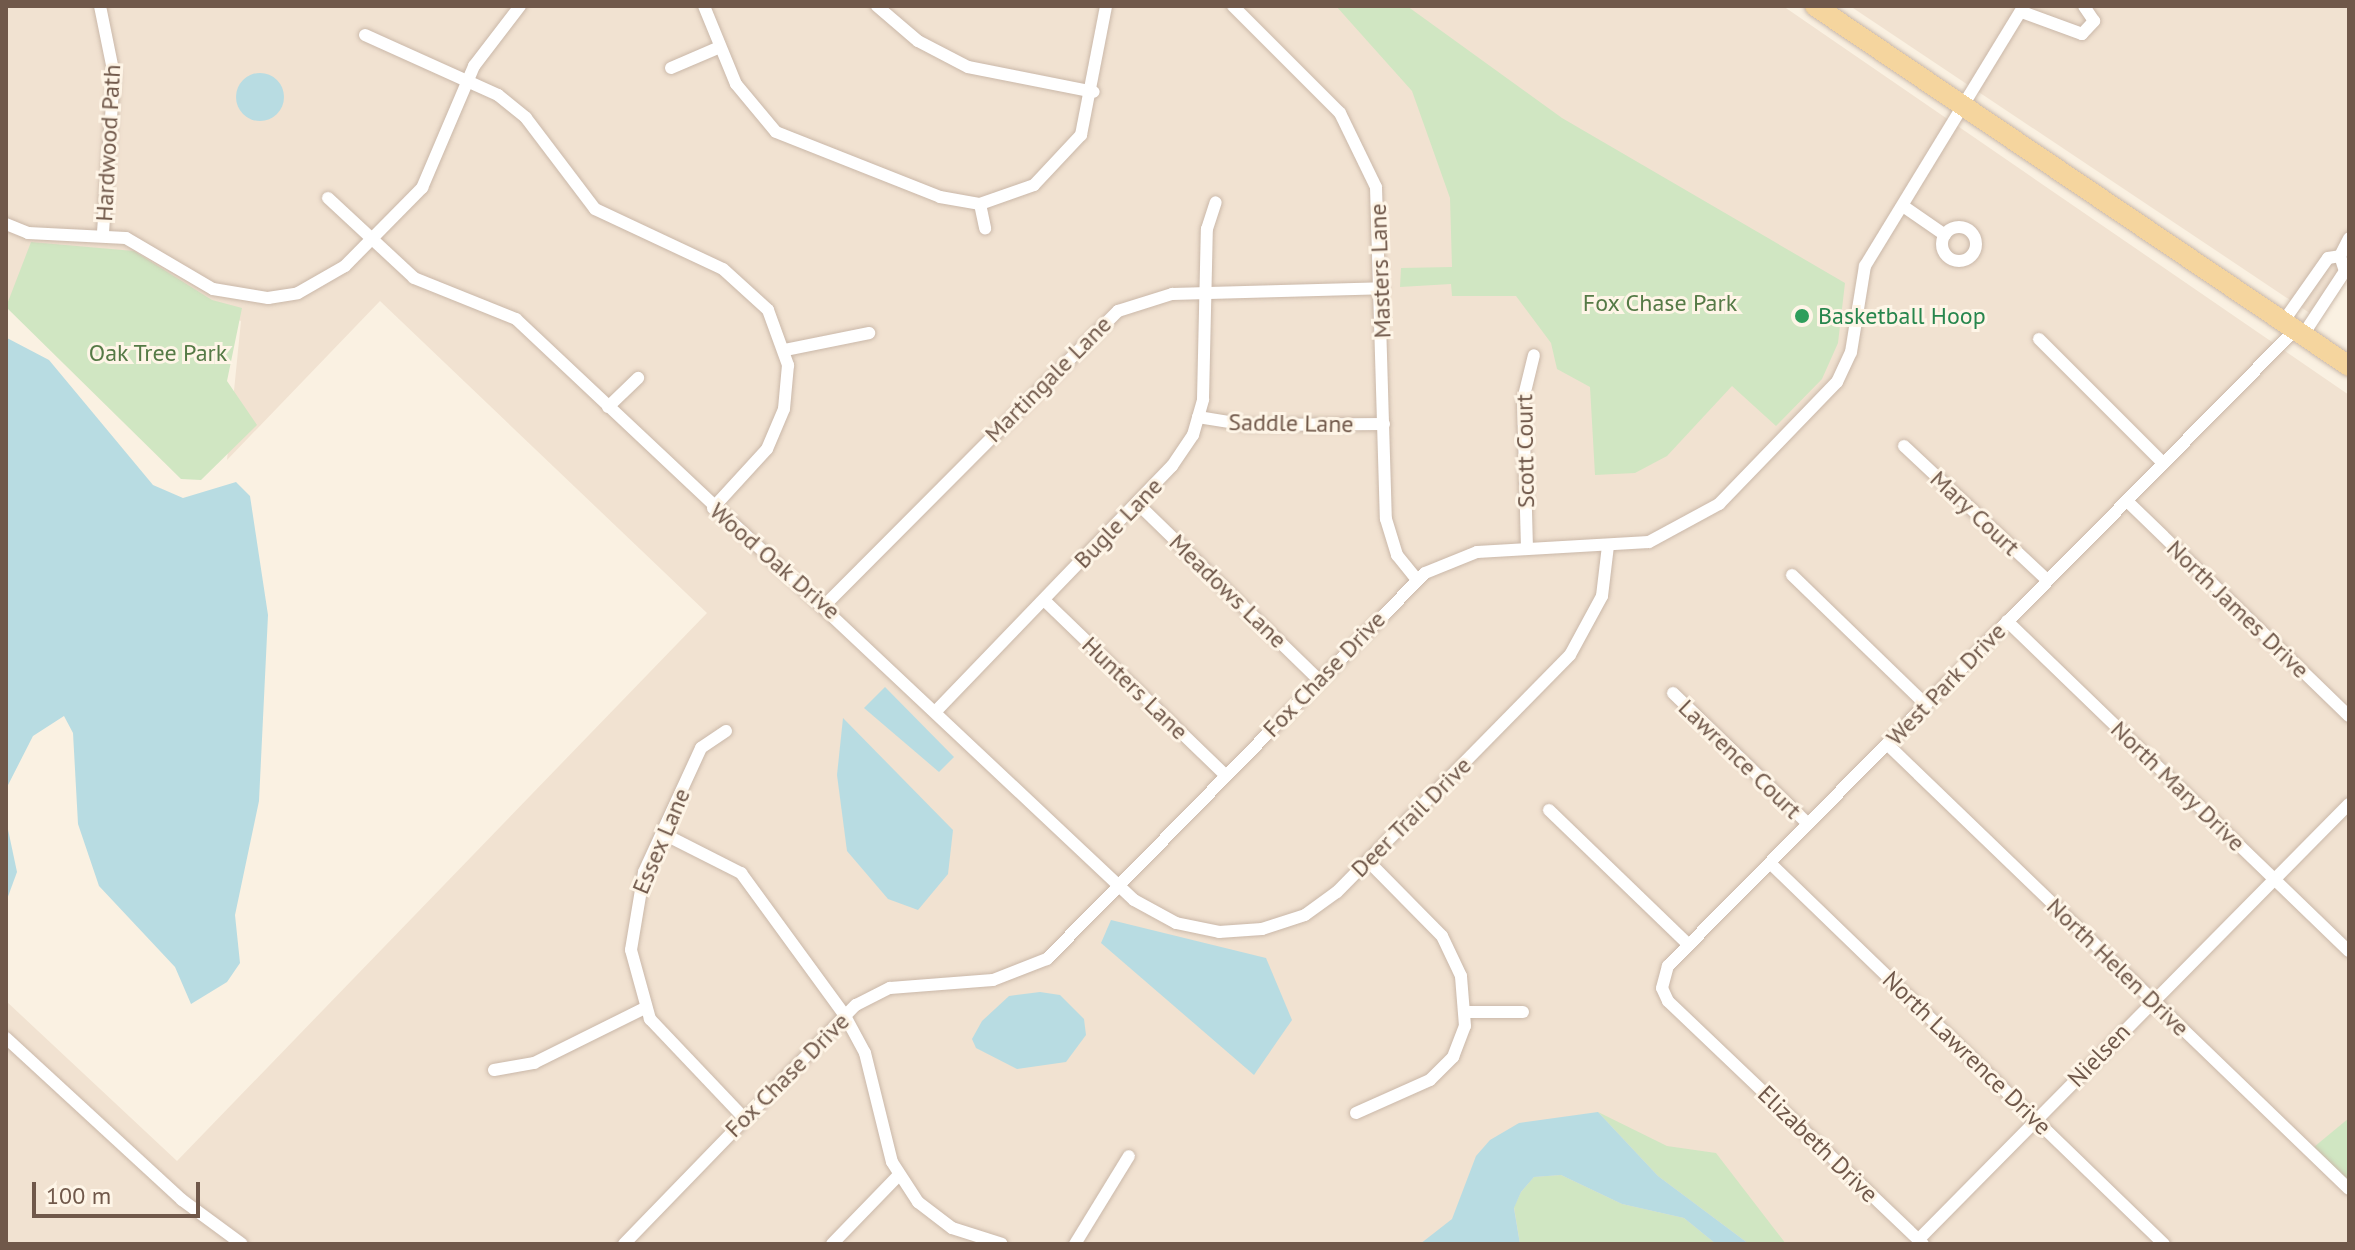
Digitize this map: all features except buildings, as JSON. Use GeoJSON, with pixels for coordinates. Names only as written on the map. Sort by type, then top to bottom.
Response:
{"type":"FeatureCollection","features":[{"type":"Feature","properties":{"kind":"main road"},"geometry":{"type":"LineString","coordinates":[[1815,6],[2349,366]]}},
{"type":"Feature","properties":{"kind":"street","name":"Hardwood Path"},"geometry":{"type":"LineString","coordinates":[[100,6],[114,75],[103,233]]}},
{"type":"Feature","properties":{"kind":"street"},"geometry":{"type":"LineString","coordinates":[[6,224],[28,233],[103,233],[155,250],[213,289],[268,298],[321,282],[373,239],[422,188],[467,79],[520,6]]}},
{"type":"Feature","properties":{"kind":"street"},"geometry":{"type":"LineString","coordinates":[[704,6],[746,102],[790,141],[940,197],[980,204],[1034,185],[1081,135],[1094,92],[1106,6]]}},
{"type":"Feature","properties":{"kind":"street"},"geometry":{"type":"LineString","coordinates":[[877,6],[918,41],[968,67],[1094,92]]}},
{"type":"Feature","properties":{"kind":"street","name":"Masters Lane"},"geometry":{"type":"LineString","coordinates":[[1233,6],[1322,91],[1355,135],[1376,187],[1382,288],[1386,519],[1417,580]]}},
{"type":"Feature","properties":{"kind":"street"},"geometry":{"type":"LineString","coordinates":[[2023,9],[2082,34],[2094,21],[2084,6]]}},
{"type":"Feature","properties":{"kind":"street","name":"Fox Chase Drive"},"geometry":{"type":"LineString","coordinates":[[624,1244],[844,1014],[890,988],[1018,974],[1047,959],[1417,580],[1458,556],[1649,542],[1703,517],[1826,395],[1851,352],[1865,266],[1967,107],[2023,9]]}},
{"type":"Feature","properties":{"kind":"street"},"geometry":{"type":"LineString","coordinates":[[365,35],[467,79],[526,118],[560,172],[614,223],[737,278],[768,310],[785,350],[787,391],[777,430],[713,508]]}},
{"type":"Feature","properties":{"kind":"street"},"geometry":{"type":"LineString","coordinates":[[671,68],[720,47]]}},
{"type":"Feature","properties":{"kind":"street","name":"Wood Oak Drive"},"geometry":{"type":"LineString","coordinates":[[328,198],[426,285],[516,319],[713,508],[826,604],[1120,886]]}},
{"type":"Feature","properties":{"kind":"street","name":"Bugle Lane"},"geometry":{"type":"LineString","coordinates":[[937,710],[1182,453],[1198,417],[1207,229],[1216,202]]}},
{"type":"Feature","properties":{"kind":"street"},"geometry":{"type":"LineString","coordinates":[[980,204],[985,228]]}},
{"type":"Feature","properties":{"kind":"street"},"geometry":{"type":"LineString","coordinates":[[1903,206],[1945,235]]}},
{"type":"Feature","properties":{"kind":"street"},"geometry":{"type":"LineString","coordinates":[[2293,329],[2345,271],[2340,256],[2349,238]]}},
{"type":"Feature","properties":{"kind":"street"},"geometry":{"type":"LineString","coordinates":[[2293,329],[2328,258],[2340,256]]}},
{"type":"Feature","properties":{"kind":"street","name":"Martingale Lane"},"geometry":{"type":"LineString","coordinates":[[826,604],[1101,322],[1158,296],[1382,288]]}},
{"type":"Feature","properties":{"kind":"street","name":"West Park Drive"},"geometry":{"type":"LineString","coordinates":[[1713,1045],[1662,988],[1668,966],[2293,329]]}},
{"type":"Feature","properties":{"kind":"street"},"geometry":{"type":"LineString","coordinates":[[785,350],[869,333]]}},
{"type":"Feature","properties":{"kind":"street"},"geometry":{"type":"LineString","coordinates":[[2039,339],[2163,463]]}},
{"type":"Feature","properties":{"kind":"street","name":"Scott Court"},"geometry":{"type":"LineString","coordinates":[[1527,549],[1523,400],[1534,355]]}},
{"type":"Feature","properties":{"kind":"street"},"geometry":{"type":"LineString","coordinates":[[608,407],[638,378]]}},
{"type":"Feature","properties":{"kind":"street","name":"Saddle Lane"},"geometry":{"type":"LineString","coordinates":[[1198,417],[1248,425],[1384,424]]}},
{"type":"Feature","properties":{"kind":"street","name":"Mary Court"},"geometry":{"type":"LineString","coordinates":[[1904,446],[2047,580]]}},
{"type":"Feature","properties":{"kind":"street","name":"North James Drive"},"geometry":{"type":"LineString","coordinates":[[2127,501],[2349,716]]}},
{"type":"Feature","properties":{"kind":"street","name":"Meadows Lane"},"geometry":{"type":"LineString","coordinates":[[1137,503],[1319,680]]}},
{"type":"Feature","properties":{"kind":"street","name":"Deer Trail Drive"},"geometry":{"type":"LineString","coordinates":[[1120,886],[1176,923],[1244,932],[1305,915],[1368,861],[1580,643],[1602,596],[1608,546]]}},
{"type":"Feature","properties":{"kind":"street"},"geometry":{"type":"LineString","coordinates":[[1792,575],[1926,705]]}},
{"type":"Feature","properties":{"kind":"street","name":"Hunters Lane"},"geometry":{"type":"LineString","coordinates":[[1044,600],[1226,776]]}},
{"type":"Feature","properties":{"kind":"street","name":"North Mary Drive"},"geometry":{"type":"LineString","coordinates":[[2007,621],[2349,951]]}},
{"type":"Feature","properties":{"kind":"street","name":"Lawrence Court"},"geometry":{"type":"LineString","coordinates":[[1673,693],[1808,824]]}},
{"type":"Feature","properties":{"kind":"street","name":"Essex Lane"},"geometry":{"type":"LineString","coordinates":[[726,731],[701,748],[662,833],[632,915],[631,950],[645,1008],[662,1036],[744,1118]]}},
{"type":"Feature","properties":{"kind":"street","name":"North Helen Drive"},"geometry":{"type":"LineString","coordinates":[[1887,744],[2349,1189]]}},
{"type":"Feature","properties":{"kind":"street","name":"Nielsen"},"geometry":{"type":"LineString","coordinates":[[1920,1242],[2273,878],[2349,804]]}},
{"type":"Feature","properties":{"kind":"street"},"geometry":{"type":"LineString","coordinates":[[1549,810],[1689,945]]}},
{"type":"Feature","properties":{"kind":"street"},"geometry":{"type":"LineString","coordinates":[[662,833],[741,873],[844,1014],[865,1053],[898,1176],[937,1219],[1002,1244]]}},
{"type":"Feature","properties":{"kind":"street"},"geometry":{"type":"LineString","coordinates":[[1356,1113],[1441,1070],[1461,1042],[1465,1012],[1461,976],[1442,936],[1368,861]]}},
{"type":"Feature","properties":{"kind":"street","name":"North Lawrence Drive"},"geometry":{"type":"LineString","coordinates":[[1770,863],[2164,1244]]}},
{"type":"Feature","properties":{"kind":"street"},"geometry":{"type":"LineString","coordinates":[[494,1070],[534,1063],[645,1008]]}},
{"type":"Feature","properties":{"kind":"street"},"geometry":{"type":"LineString","coordinates":[[1465,1012],[1523,1012]]}},
{"type":"Feature","properties":{"kind":"street"},"geometry":{"type":"LineString","coordinates":[[6,1038],[182,1200],[242,1244]]}},
{"type":"Feature","properties":{"kind":"street","name":"Elizabeth Drive"},"geometry":{"type":"LineString","coordinates":[[1713,1045],[1920,1242]]}},
{"type":"Feature","properties":{"kind":"street"},"geometry":{"type":"LineString","coordinates":[[1075,1244],[1129,1156]]}},
{"type":"Feature","properties":{"kind":"street"},"geometry":{"type":"LineString","coordinates":[[832,1244],[898,1176]]}},
{"type":"Feature","properties":{"kind":"shaded area"},"geometry":{"type":"Polygon","coordinates":[[[6,6],[1783,6],[2349,395],[2349,1244],[6,1244],[6,1001],[177,1161],[707,613],[380,301],[227,460],[241,321],[55,257],[6,308],[6,6]]]}},
{"type":"Feature","properties":{"kind":"shaded area"},"geometry":{"type":"Polygon","coordinates":[[[1850,6],[2349,6],[2349,267],[2317,318],[1850,6]]]}},
{"type":"Feature","properties":{"kind":"green space","name":"Fox Chase Park"},"geometry":{"type":"Polygon","coordinates":[[[1336,6],[1407,6],[1562,118],[1845,283],[1838,343],[1822,379],[1776,426],[1732,386],[1667,456],[1635,473],[1595,475],[1590,387],[1557,369],[1551,343],[1516,296],[1452,296],[1451,284],[1400,287],[1401,268],[1452,267],[1450,198],[1412,91],[1336,6]]]}},
{"type":"Feature","properties":{"kind":"green space","name":"Oak Tree Park"},"geometry":{"type":"Polygon","coordinates":[[[31,242],[134,251],[212,300],[242,308],[227,381],[257,425],[201,480],[181,479],[6,307],[31,242]]]}},
{"type":"Feature","properties":{"kind":"green space"},"geometry":{"type":"Polygon","coordinates":[[[1598,1112],[1667,1146],[1716,1153],[1786,1244],[1749,1244],[1658,1176],[1598,1112]]]}},
{"type":"Feature","properties":{"kind":"green space"},"geometry":{"type":"Polygon","coordinates":[[[2349,1118],[2349,1183],[2314,1147],[2349,1118]]]}},
{"type":"Feature","properties":{"kind":"green space"},"geometry":{"type":"Polygon","coordinates":[[[1561,1175],[1622,1204],[1684,1218],[1716,1244],[1520,1244],[1514,1207],[1521,1192],[1534,1177],[1561,1175]]]}},
{"type":"Feature","properties":{"kind":"water"},"geometry":{"type":"Polygon","coordinates":[[[260,73],[277,80],[284,97],[277,114],[260,121],[243,114],[236,97],[243,80],[260,73]]]}},
{"type":"Feature","properties":{"kind":"water"},"geometry":{"type":"Polygon","coordinates":[[[7,338],[49,360],[153,485],[183,498],[236,482],[250,496],[268,615],[259,801],[235,915],[240,963],[227,982],[191,1004],[175,967],[99,886],[78,824],[73,733],[64,716],[33,736],[6,789],[7,338]]]}},
{"type":"Feature","properties":{"kind":"water"},"geometry":{"type":"Polygon","coordinates":[[[885,687],[954,757],[939,772],[864,708],[885,687]]]}},
{"type":"Feature","properties":{"kind":"water"},"geometry":{"type":"Polygon","coordinates":[[[843,718],[953,830],[948,874],[918,910],[888,899],[847,851],[837,775],[843,718]]]}},
{"type":"Feature","properties":{"kind":"water"},"geometry":{"type":"Polygon","coordinates":[[[6,820],[17,872],[6,902],[6,820]]]}},
{"type":"Feature","properties":{"kind":"water"},"geometry":{"type":"Polygon","coordinates":[[[1111,920],[1266,958],[1292,1020],[1254,1075],[1101,943],[1111,920]]]}},
{"type":"Feature","properties":{"kind":"water"},"geometry":{"type":"Polygon","coordinates":[[[1040,992],[1060,995],[1084,1019],[1086,1035],[1066,1062],[1017,1069],[976,1048],[972,1039],[982,1021],[1009,996],[1040,992]]]}},
{"type":"Feature","properties":{"kind":"water"},"geometry":{"type":"Polygon","coordinates":[[[1598,1112],[1658,1176],[1749,1244],[1716,1244],[1684,1218],[1622,1204],[1561,1175],[1534,1177],[1521,1192],[1514,1208],[1520,1244],[1420,1244],[1452,1219],[1476,1156],[1490,1140],[1519,1123],[1598,1112]]]}},
{"type":"Feature","properties":{"kind":"place","name":"Basketball Hoop"},"geometry":{"type":"Point","coordinates":[1802,316]}}]}
